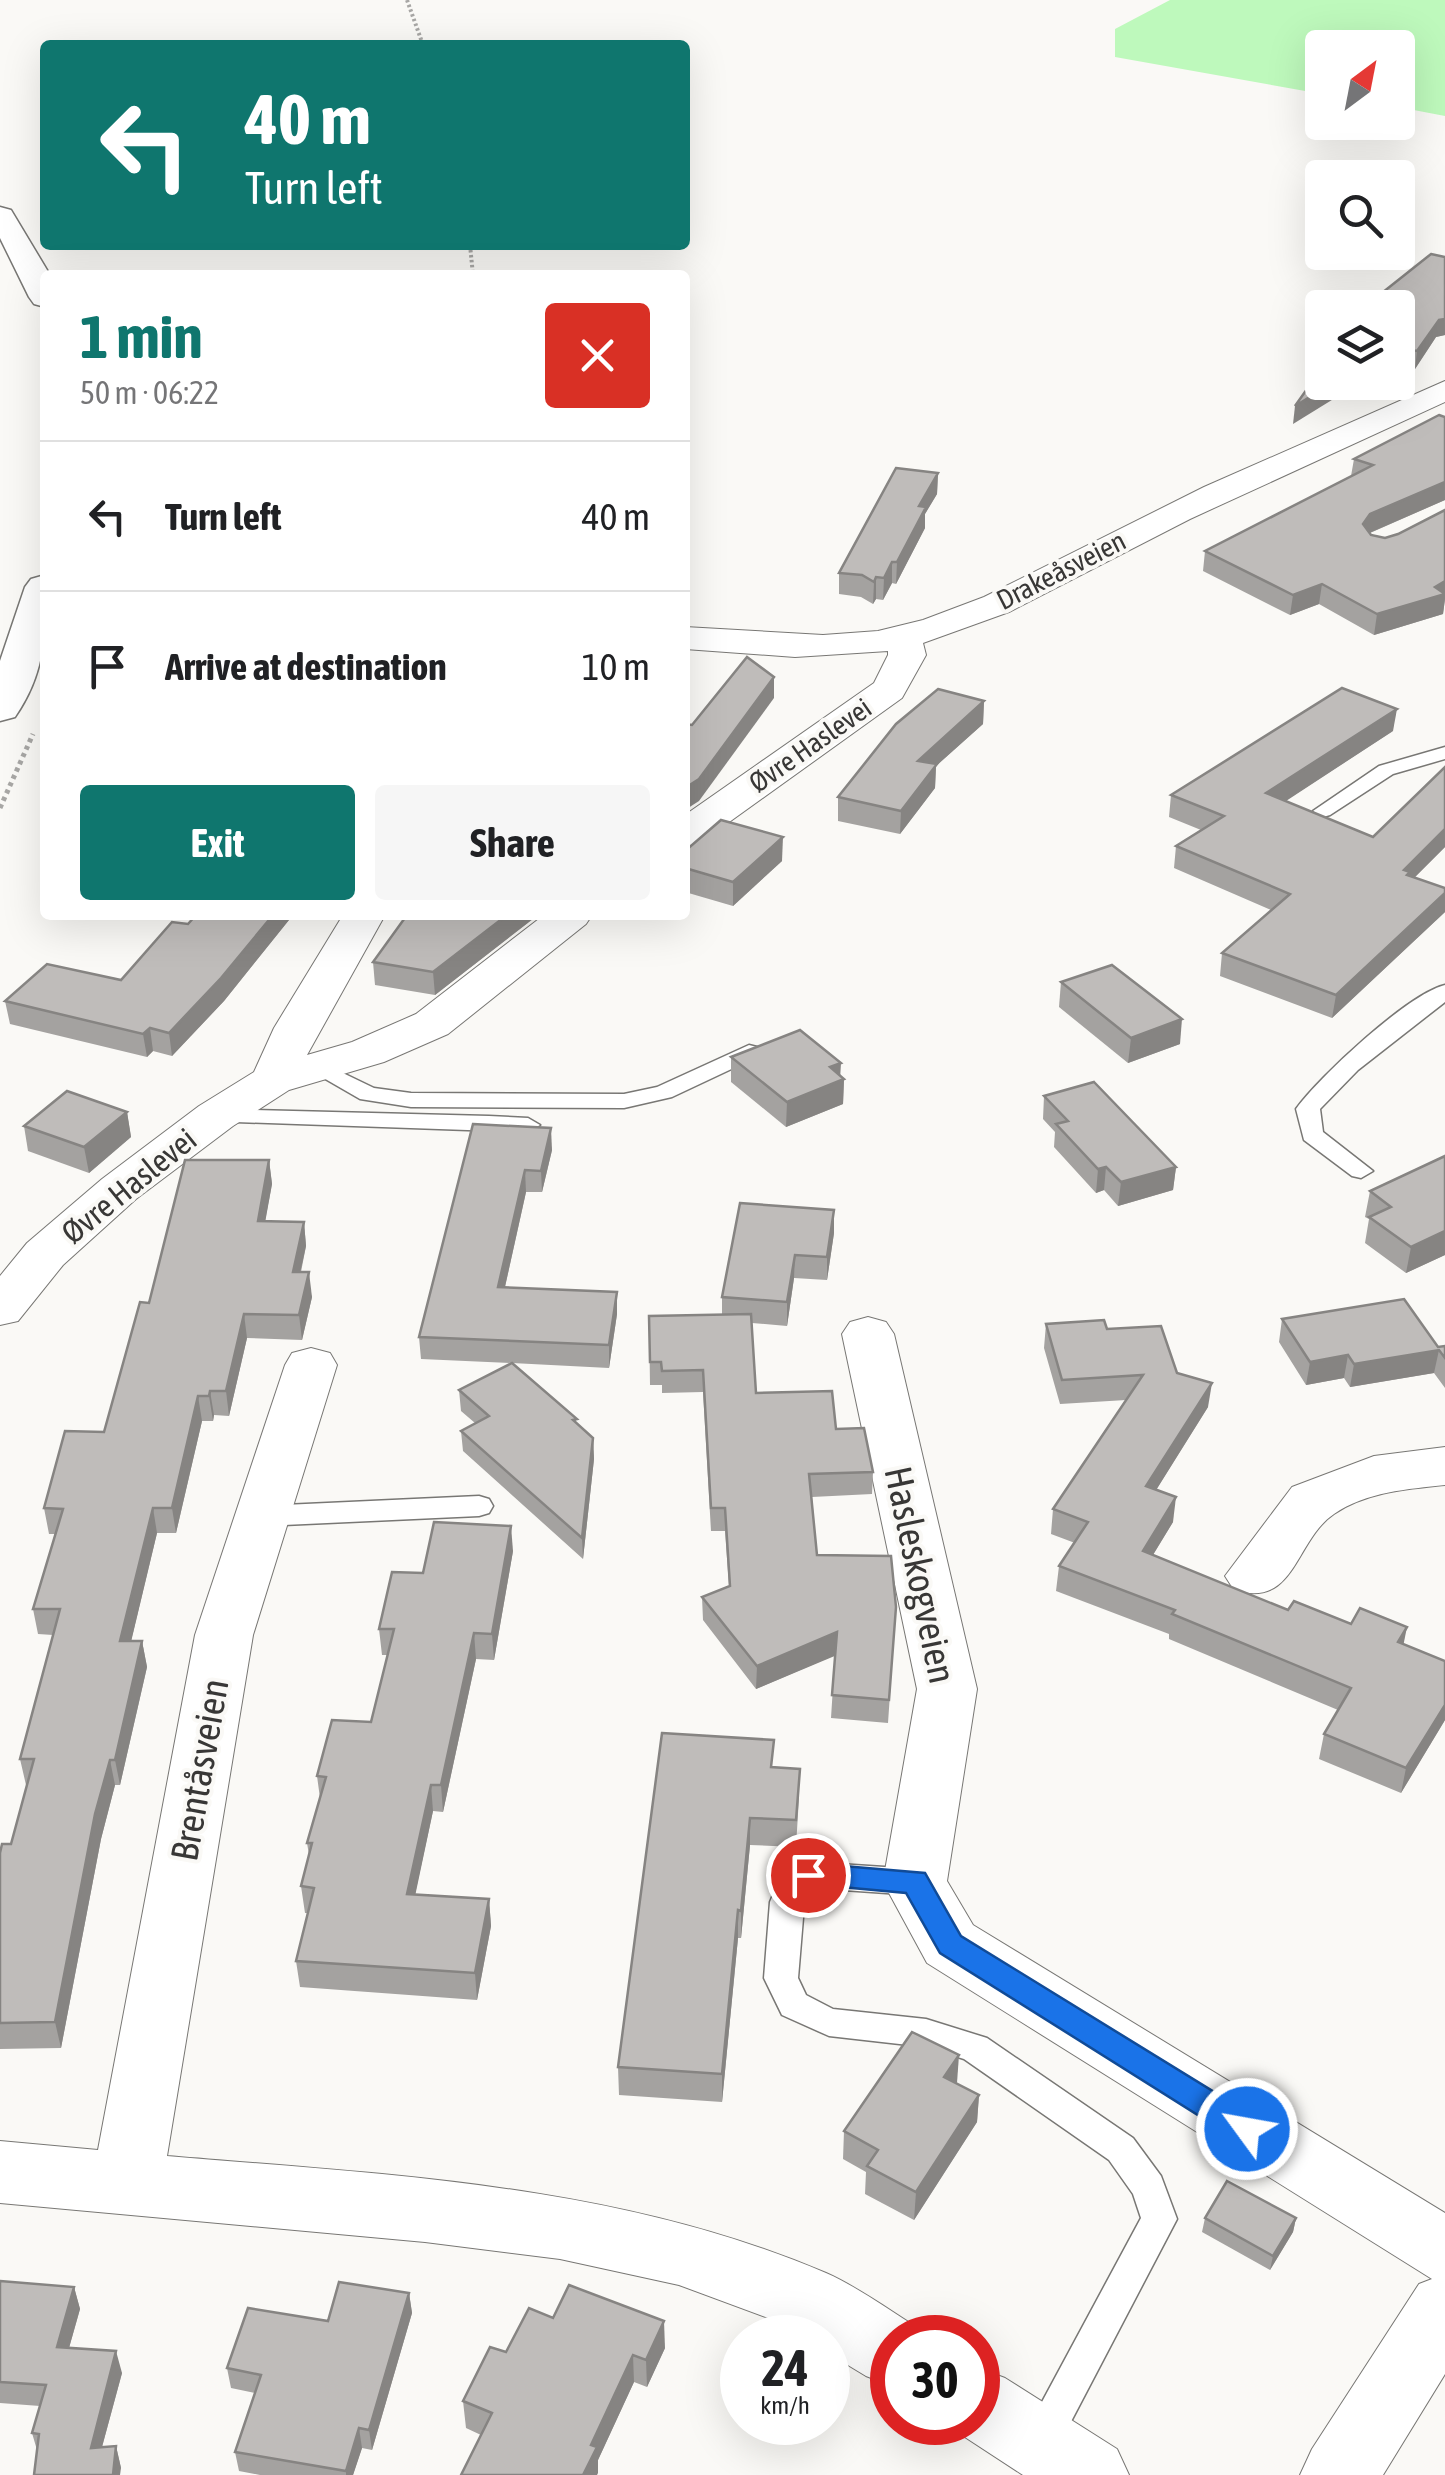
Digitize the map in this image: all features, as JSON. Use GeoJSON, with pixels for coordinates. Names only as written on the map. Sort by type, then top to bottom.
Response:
{"type":"FeatureCollection","features":[{"type":"Feature","properties":{"kind":"main road"},"geometry":{"type":"LineString","coordinates":[[0,216],[22,248],[40,286]]}},
{"type":"Feature","properties":{"kind":"main road"},"geometry":{"type":"LineString","coordinates":[[19,715],[28,642],[40,605]]}},
{"type":"Feature","properties":{"kind":"street","name":"Drakeåsveien"},"geometry":{"type":"LineString","coordinates":[[690,638],[758,644],[853,644],[903,638],[1006,601],[1212,494],[1435,403]]}},
{"type":"Feature","properties":{"kind":"street","name":"Øvre Haslevei"},"geometry":{"type":"LineString","coordinates":[[690,830],[889,690],[907,655],[903,638]]}},
{"type":"Feature","properties":{"kind":"street"},"geometry":{"type":"LineString","coordinates":[[274,1080],[297,1028],[361,920]]}},
{"type":"Feature","properties":{"kind":"street","name":"Øvre Haslevei"},"geometry":{"type":"LineString","coordinates":[[0,1309],[45,1254],[119,1190],[216,1116],[274,1080],[320,1069],[432,1024],[565,920]]}},
{"type":"Feature","properties":{"kind":"street","name":"Hasleskogveien"},"geometry":{"type":"LineString","coordinates":[[868,1334],[948,1690],[915,1882]]}},
{"type":"Feature","properties":{"kind":"street","name":"Brentåsveien"},"geometry":{"type":"LineString","coordinates":[[127,2185],[224,1635],[311,1364]]}},
{"type":"Feature","properties":{"kind":"street"},"geometry":{"type":"LineString","coordinates":[[1254,1576],[1312,1501],[1374,1475],[1445,1466]]}},
{"type":"Feature","properties":{"kind":"street"},"geometry":{"type":"LineString","coordinates":[[915,1882],[950,1944],[1445,2252]]}},
{"type":"Feature","properties":{"kind":"street"},"geometry":{"type":"LineString","coordinates":[[0,2172],[425,2210],[560,2227],[679,2253],[804,2298],[870,2338]]}},
{"type":"Feature","properties":{"kind":"street"},"geometry":{"type":"LineString","coordinates":[[1339,2475],[1445,2308]]}},
{"type":"Feature","properties":{"kind":"street"},"geometry":{"type":"LineString","coordinates":[[1000,2417],[1065,2458]]}},
{"type":"Feature","properties":{"kind":"lane"},"geometry":{"type":"LineString","coordinates":[[1322,811],[1386,770],[1445,753]]}},
{"type":"Feature","properties":{"kind":"lane"},"geometry":{"type":"LineString","coordinates":[[1361,1172],[1312,1135],[1308,1109],[1324,1088],[1418,1009],[1445,992]]}},
{"type":"Feature","properties":{"kind":"lane"},"geometry":{"type":"LineString","coordinates":[[320,1069],[368,1094],[411,1100],[624,1100],[664,1092],[749,1052]]}},
{"type":"Feature","properties":{"kind":"lane"},"geometry":{"type":"LineString","coordinates":[[216,1116],[286,1122],[448,1120],[528,1125]]}},
{"type":"Feature","properties":{"kind":"lane"},"geometry":{"type":"LineString","coordinates":[[262,1516],[479,1506]]}},
{"type":"Feature","properties":{"kind":"lane"},"geometry":{"type":"LineString","coordinates":[[915,1882],[808,1875],[791,1886],[786,1902],[781,1978],[794,2004],[829,2022],[926,2032],[975,2048],[1121,2148],[1148,2188],[1160,2219],[1065,2458]]}},
{"type":"Feature","properties":{"kind":"path"},"geometry":{"type":"LineString","coordinates":[[407,0],[420,40]]}},
{"type":"Feature","properties":{"kind":"path"},"geometry":{"type":"LineString","coordinates":[[0,808],[19,715]]}},
{"type":"Feature","properties":{"kind":"green space"},"geometry":{"type":"Polygon","coordinates":[[[1170,0],[1445,0],[1445,116],[1415,110],[1415,30],[1305,30],[1305,91],[1115,57],[1115,29],[1170,0]]]}},
{"type":"Feature","properties":{"kind":"building"},"geometry":{"type":"Polygon","coordinates":[[[1431,254],[1445,257],[1445,319],[1439,320],[1417,351],[1415,290],[1386,290],[1431,254]]]}},
{"type":"Feature","properties":{"kind":"building"},"geometry":{"type":"Polygon","coordinates":[[[1439,415],[1445,417],[1445,482],[1370,514],[1363,524],[1371,535],[1385,538],[1445,510],[1445,581],[1435,587],[1445,594],[1377,614],[1322,584],[1293,595],[1205,551],[1373,465],[1354,459],[1439,415]]]}},
{"type":"Feature","properties":{"kind":"building"},"geometry":{"type":"Polygon","coordinates":[[[896,468],[938,473],[919,506],[926,507],[897,562],[892,562],[884,578],[876,577],[874,582],[862,575],[839,573],[896,468]]]}},
{"type":"Feature","properties":{"kind":"building"},"geometry":{"type":"Polygon","coordinates":[[[747,657],[774,677],[699,779],[690,785],[692,725],[747,657]]]}},
{"type":"Feature","properties":{"kind":"building"},"geometry":{"type":"Polygon","coordinates":[[[1342,688],[1397,709],[1266,793],[1373,837],[1445,767],[1445,829],[1404,870],[1410,872],[1407,875],[1445,888],[1445,893],[1336,995],[1222,953],[1290,894],[1176,846],[1224,816],[1171,795],[1342,688]]]}},
{"type":"Feature","properties":{"kind":"building"},"geometry":{"type":"Polygon","coordinates":[[[938,689],[984,701],[918,761],[937,764],[901,811],[838,797],[896,724],[938,689]]]}},
{"type":"Feature","properties":{"kind":"building"},"geometry":{"type":"Polygon","coordinates":[[[721,820],[783,837],[733,882],[690,869],[690,847],[721,820]]]}},
{"type":"Feature","properties":{"kind":"building"},"geometry":{"type":"Polygon","coordinates":[[[192,920],[269,920],[169,1033],[150,1028],[143,1034],[5,1001],[47,964],[121,980],[172,922],[188,924],[192,920]]]}},
{"type":"Feature","properties":{"kind":"building"},"geometry":{"type":"Polygon","coordinates":[[[403,920],[501,920],[433,972],[373,962],[403,920]]]}},
{"type":"Feature","properties":{"kind":"building"},"geometry":{"type":"Polygon","coordinates":[[[1112,965],[1182,1019],[1131,1038],[1061,982],[1112,965]]]}},
{"type":"Feature","properties":{"kind":"building"},"geometry":{"type":"Polygon","coordinates":[[[800,1030],[841,1063],[830,1067],[844,1079],[787,1102],[731,1057],[800,1030]]]}},
{"type":"Feature","properties":{"kind":"building"},"geometry":{"type":"Polygon","coordinates":[[[1094,1082],[1176,1167],[1121,1182],[1106,1167],[1098,1169],[1056,1124],[1068,1121],[1044,1096],[1094,1082]]]}},
{"type":"Feature","properties":{"kind":"building"},"geometry":{"type":"Polygon","coordinates":[[[67,1091],[127,1112],[84,1147],[24,1126],[67,1091]]]}},
{"type":"Feature","properties":{"kind":"building"},"geometry":{"type":"Polygon","coordinates":[[[473,1124],[551,1128],[541,1171],[525,1170],[498,1287],[617,1292],[609,1345],[419,1337],[473,1124]]]}},
{"type":"Feature","properties":{"kind":"building"},"geometry":{"type":"Polygon","coordinates":[[[1445,1156],[1445,1231],[1411,1247],[1369,1217],[1391,1207],[1370,1191],[1445,1156]]]}},
{"type":"Feature","properties":{"kind":"building"},"geometry":{"type":"Polygon","coordinates":[[[185,1160],[269,1160],[258,1221],[304,1222],[293,1272],[309,1272],[299,1315],[244,1314],[226,1391],[198,1396],[172,1508],[153,1508],[120,1641],[142,1641],[115,1760],[110,1760],[95,1814],[55,2022],[0,2023],[0,1853],[2,1844],[11,1844],[34,1759],[20,1759],[60,1609],[33,1609],[63,1509],[44,1508],[65,1431],[104,1432],[140,1302],[149,1303],[185,1160]]]}},
{"type":"Feature","properties":{"kind":"building"},"geometry":{"type":"Polygon","coordinates":[[[740,1203],[834,1210],[827,1257],[795,1255],[787,1302],[722,1297],[740,1203]]]}},
{"type":"Feature","properties":{"kind":"building"},"geometry":{"type":"Polygon","coordinates":[[[1404,1299],[1438,1347],[1445,1346],[1445,1358],[1439,1350],[1354,1364],[1348,1355],[1310,1362],[1282,1319],[1404,1299]]]}},
{"type":"Feature","properties":{"kind":"building"},"geometry":{"type":"Polygon","coordinates":[[[751,1314],[756,1393],[832,1391],[836,1429],[864,1428],[873,1472],[809,1474],[817,1555],[891,1556],[896,1607],[889,1700],[832,1695],[837,1632],[757,1666],[702,1597],[730,1586],[725,1508],[711,1508],[703,1370],[662,1371],[661,1362],[650,1362],[649,1316],[751,1314]]]}},
{"type":"Feature","properties":{"kind":"building"},"geometry":{"type":"Polygon","coordinates":[[[1104,1320],[1107,1329],[1161,1326],[1177,1373],[1212,1383],[1146,1486],[1176,1497],[1143,1551],[1288,1610],[1294,1601],[1351,1624],[1360,1608],[1407,1627],[1398,1642],[1445,1661],[1445,1705],[1406,1768],[1324,1734],[1351,1688],[1172,1614],[1175,1610],[1059,1566],[1088,1522],[1053,1509],[1143,1375],[1062,1380],[1046,1324],[1104,1320]]]}},
{"type":"Feature","properties":{"kind":"building"},"geometry":{"type":"Polygon","coordinates":[[[512,1363],[577,1419],[573,1420],[593,1438],[582,1538],[461,1431],[489,1416],[459,1390],[512,1363]]]}},
{"type":"Feature","properties":{"kind":"building"},"geometry":{"type":"Polygon","coordinates":[[[434,1522],[511,1526],[492,1634],[474,1633],[441,1785],[431,1785],[407,1894],[489,1899],[475,1973],[296,1961],[314,1888],[301,1886],[312,1843],[307,1843],[326,1777],[317,1776],[332,1720],[371,1722],[394,1629],[379,1629],[392,1572],[423,1573],[434,1522]]]}},
{"type":"Feature","properties":{"kind":"building"},"geometry":{"type":"Polygon","coordinates":[[[662,1733],[774,1740],[771,1767],[800,1769],[796,1820],[750,1818],[722,2074],[618,2067],[662,1733]]]}},
{"type":"Feature","properties":{"kind":"building"},"geometry":{"type":"Polygon","coordinates":[[[912,2032],[959,2055],[944,2077],[979,2095],[916,2192],[867,2166],[878,2150],[844,2131],[912,2032]]]}},
{"type":"Feature","properties":{"kind":"building"},"geometry":{"type":"Polygon","coordinates":[[[1227,2181],[1296,2218],[1273,2256],[1205,2218],[1227,2181]]]}},
{"type":"Feature","properties":{"kind":"building"},"geometry":{"type":"Polygon","coordinates":[[[0,2281],[74,2287],[57,2347],[116,2351],[91,2448],[116,2446],[113,2475],[34,2475],[39,2434],[32,2433],[46,2385],[0,2382],[0,2281]]]}},
{"type":"Feature","properties":{"kind":"building"},"geometry":{"type":"Polygon","coordinates":[[[339,2282],[409,2293],[369,2430],[359,2428],[346,2471],[235,2452],[261,2375],[227,2368],[248,2308],[328,2321],[339,2282]]]}},
{"type":"Feature","properties":{"kind":"building"},"geometry":{"type":"Polygon","coordinates":[[[569,2285],[664,2321],[646,2360],[633,2355],[591,2445],[597,2447],[583,2475],[461,2475],[492,2413],[463,2401],[490,2347],[506,2352],[529,2308],[553,2318],[569,2285]]]}},
{"type":"Feature","properties":{"kind":"route"},"geometry":{"type":"LineString","coordinates":[[808,1875],[915,1882],[950,1944],[1247,2129]]}}]}
